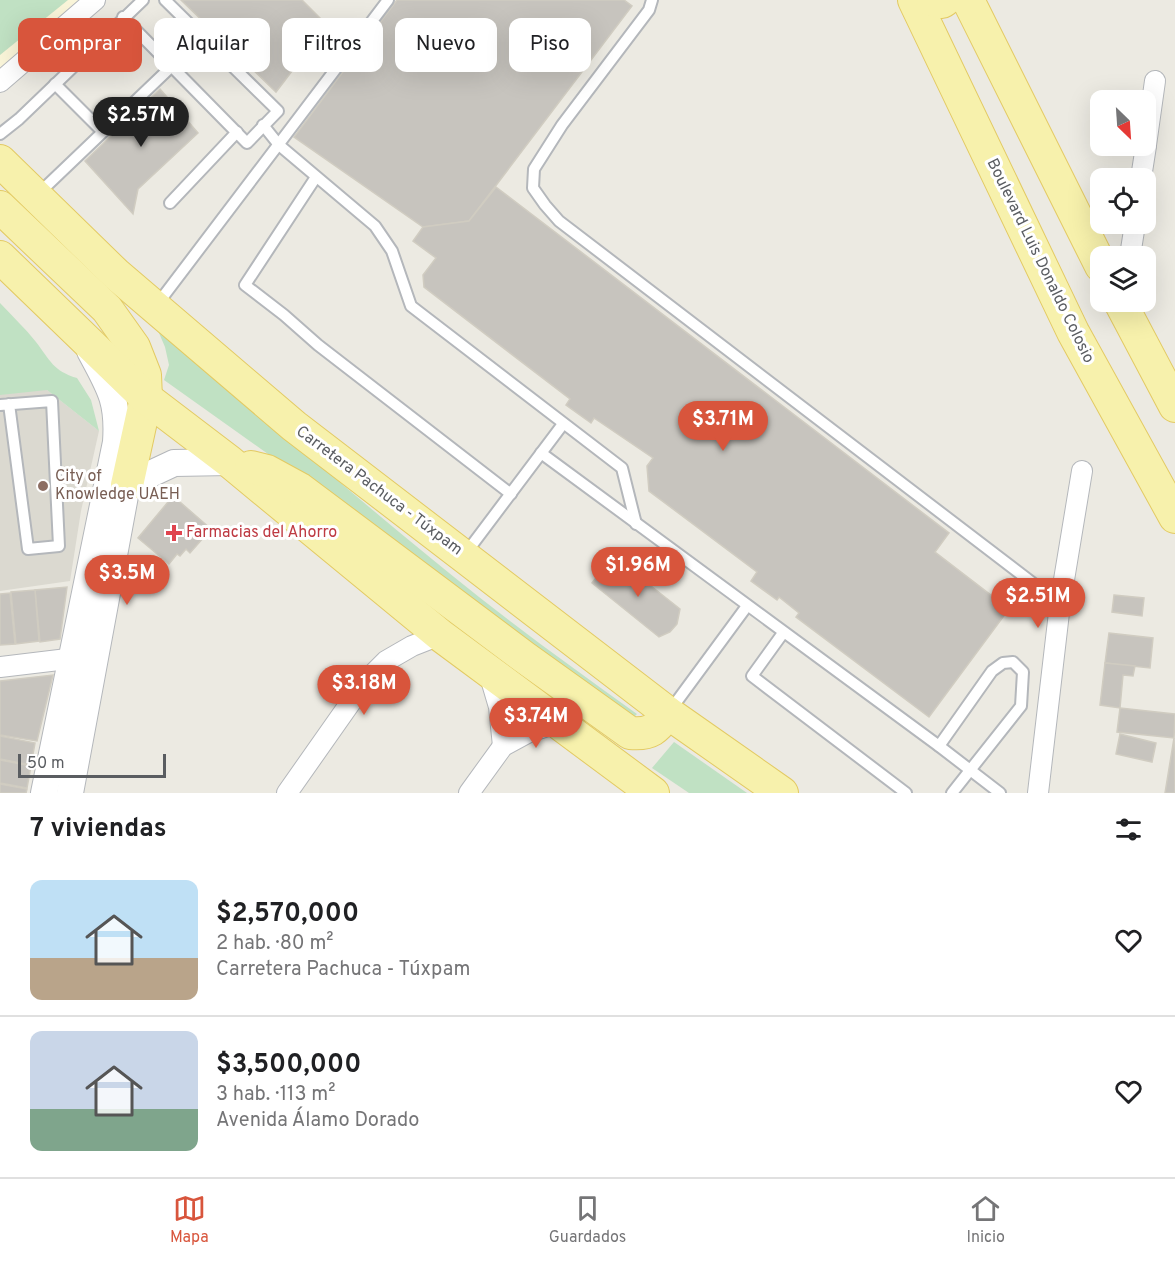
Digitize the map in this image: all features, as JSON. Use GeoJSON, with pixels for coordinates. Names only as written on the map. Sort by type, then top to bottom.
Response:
{"type":"FeatureCollection","features":[{"type":"Feature","properties":{"kind":"main road","name":"Boulevard Luis Donaldo Colosio"},"geometry":{"type":"LineString","coordinates":[[914,0],[944,58],[1073,332],[1175,517]]}},
{"type":"Feature","properties":{"kind":"main road"},"geometry":{"type":"LineString","coordinates":[[932,0],[945,0]]}},
{"type":"Feature","properties":{"kind":"main road"},"geometry":{"type":"LineString","coordinates":[[968,0],[1091,246]]}},
{"type":"Feature","properties":{"kind":"main road"},"geometry":{"type":"LineString","coordinates":[[944,58],[953,48],[963,42],[975,46],[1070,235],[1090,254]]}},
{"type":"Feature","properties":{"kind":"main road","name":"Carretera Pachuca - Túxpam"},"geometry":{"type":"LineString","coordinates":[[0,161],[116,274],[294,426],[668,713],[782,793]]}},
{"type":"Feature","properties":{"kind":"main road"},"geometry":{"type":"LineString","coordinates":[[0,207],[107,309],[134,347],[144,375],[146,398],[127,485]]}},
{"type":"Feature","properties":{"kind":"main road"},"geometry":{"type":"LineString","coordinates":[[0,257],[146,398],[230,462],[440,635],[653,793]]}},
{"type":"Feature","properties":{"kind":"main road"},"geometry":{"type":"LineString","coordinates":[[1126,312],[1175,406]]}},
{"type":"Feature","properties":{"kind":"main road"},"geometry":{"type":"LineString","coordinates":[[230,462],[267,471],[300,489],[524,657],[630,732],[644,734],[657,728],[668,713]]}},
{"type":"Feature","properties":{"kind":"street"},"geometry":{"type":"LineString","coordinates":[[0,82],[95,0]]}},
{"type":"Feature","properties":{"kind":"street"},"geometry":{"type":"LineString","coordinates":[[1154,90],[1155,81]]}},
{"type":"Feature","properties":{"kind":"street"},"geometry":{"type":"LineString","coordinates":[[44,793],[116,442],[118,419],[113,396],[84,340]]}},
{"type":"Feature","properties":{"kind":"street"},"geometry":{"type":"LineString","coordinates":[[70,793],[127,485],[174,464],[230,462]]}},
{"type":"Feature","properties":{"kind":"street"},"geometry":{"type":"LineString","coordinates":[[1038,793],[1060,604],[1082,471]]}},
{"type":"Feature","properties":{"kind":"street"},"geometry":{"type":"LineString","coordinates":[[287,793],[365,682],[386,662],[412,646],[440,635]]}},
{"type":"Feature","properties":{"kind":"street"},"geometry":{"type":"LineString","coordinates":[[0,667],[95,654]]}},
{"type":"Feature","properties":{"kind":"street"},"geometry":{"type":"LineString","coordinates":[[489,671],[500,707],[503,746]]}},
{"type":"Feature","properties":{"kind":"street"},"geometry":{"type":"LineString","coordinates":[[469,793],[503,746],[529,732],[557,723]]}},
{"type":"Feature","properties":{"kind":"lane"},"geometry":{"type":"LineString","coordinates":[[0,134],[19,119],[143,0]]}},
{"type":"Feature","properties":{"kind":"lane"},"geometry":{"type":"LineString","coordinates":[[165,0],[278,111],[247,143],[178,72]]}},
{"type":"Feature","properties":{"kind":"lane"},"geometry":{"type":"LineString","coordinates":[[156,307],[388,0]]}},
{"type":"Feature","properties":{"kind":"lane"},"geometry":{"type":"LineString","coordinates":[[652,0],[649,10],[562,125],[534,169],[533,188],[559,221],[1060,604]]}},
{"type":"Feature","properties":{"kind":"lane"},"geometry":{"type":"LineString","coordinates":[[123,17],[154,48]]}},
{"type":"Feature","properties":{"kind":"lane"},"geometry":{"type":"LineString","coordinates":[[37,195],[166,72]]}},
{"type":"Feature","properties":{"kind":"lane"},"geometry":{"type":"LineString","coordinates":[[55,84],[102,132]]}},
{"type":"Feature","properties":{"kind":"lane"},"geometry":{"type":"LineString","coordinates":[[263,125],[279,145],[375,226],[392,251],[411,306],[622,468],[636,524]]}},
{"type":"Feature","properties":{"kind":"lane"},"geometry":{"type":"LineString","coordinates":[[170,204],[237,132]]}},
{"type":"Feature","properties":{"kind":"lane"},"geometry":{"type":"LineString","coordinates":[[316,177],[245,285],[318,345],[511,494]]}},
{"type":"Feature","properties":{"kind":"lane"},"geometry":{"type":"LineString","coordinates":[[52,401],[59,546],[28,549],[5,405],[52,401]]}},
{"type":"Feature","properties":{"kind":"lane"},"geometry":{"type":"LineString","coordinates":[[464,556],[563,424]]}},
{"type":"Feature","properties":{"kind":"lane"},"geometry":{"type":"LineString","coordinates":[[541,453],[1000,793]]}},
{"type":"Feature","properties":{"kind":"lane"},"geometry":{"type":"LineString","coordinates":[[668,713],[747,606]]}},
{"type":"Feature","properties":{"kind":"lane"},"geometry":{"type":"LineString","coordinates":[[783,633],[752,676],[906,793]]}},
{"type":"Feature","properties":{"kind":"lane"},"geometry":{"type":"LineString","coordinates":[[939,746],[992,671],[1003,663],[1013,662],[1023,672],[1022,706],[952,793]]}},
{"type":"Feature","properties":{"kind":"shaded area"},"geometry":{"type":"Polygon","coordinates":[[[0,0],[93,0],[72,18],[18,18],[18,65],[0,80],[0,0]]]}},
{"type":"Feature","properties":{"kind":"shaded area","name":"City of Knowledge UAEH"},"geometry":{"type":"Polygon","coordinates":[[[0,349],[99,431],[81,511],[70,581],[0,591],[0,349]]]}},
{"type":"Feature","properties":{"kind":"green space"},"geometry":{"type":"Polygon","coordinates":[[[0,0],[68,0],[46,18],[18,18],[18,40],[0,55],[0,0]]]}},
{"type":"Feature","properties":{"kind":"green space"},"geometry":{"type":"Polygon","coordinates":[[[0,303],[57,368],[77,378],[91,400],[99,431],[47,390],[0,395],[0,303]]]}},
{"type":"Feature","properties":{"kind":"green space"},"geometry":{"type":"Polygon","coordinates":[[[153,319],[314,460],[437,563],[518,627],[637,714],[631,720],[164,380],[169,365],[165,347],[153,319]]]}},
{"type":"Feature","properties":{"kind":"green space"},"geometry":{"type":"Polygon","coordinates":[[[674,742],[747,793],[689,793],[652,768],[674,742]]]}},
{"type":"Feature","properties":{"kind":"building"},"geometry":{"type":"Polygon","coordinates":[[[181,0],[302,0],[320,18],[282,18],[282,72],[291,72],[276,92],[255,72],[270,72],[270,18],[200,18],[181,0]]]}},
{"type":"Feature","properties":{"kind":"building"},"geometry":{"type":"Polygon","coordinates":[[[397,0],[624,0],[632,6],[591,60],[591,18],[509,18],[509,72],[582,72],[469,221],[423,227],[294,137],[343,72],[383,72],[383,19],[397,0]]]}},
{"type":"Feature","properties":{"kind":"building"},"geometry":{"type":"Polygon","coordinates":[[[160,89],[198,133],[138,189],[133,214],[85,161],[160,89]]]}},
{"type":"Feature","properties":{"kind":"building"},"geometry":{"type":"Polygon","coordinates":[[[496,187],[949,533],[935,552],[1009,609],[929,717],[796,617],[799,613],[779,597],[777,600],[751,581],[757,572],[649,491],[647,466],[653,458],[594,418],[591,423],[566,405],[570,399],[424,287],[423,275],[436,258],[413,241],[423,227],[469,221],[496,187]]]}},
{"type":"Feature","properties":{"kind":"building","name":"Farmacias del Ahorro"},"geometry":{"type":"Polygon","coordinates":[[[173,496],[211,529],[190,553],[186,549],[180,556],[177,554],[169,564],[138,538],[173,496]]]}},
{"type":"Feature","properties":{"kind":"building"},"geometry":{"type":"Polygon","coordinates":[[[613,556],[680,609],[677,624],[670,632],[659,637],[592,583],[613,556]]]}},
{"type":"Feature","properties":{"kind":"building"},"geometry":{"type":"Polygon","coordinates":[[[67,587],[60,639],[40,642],[35,590],[67,587]]]}},
{"type":"Feature","properties":{"kind":"building"},"geometry":{"type":"Polygon","coordinates":[[[35,590],[39,641],[16,644],[11,592],[35,590]]]}},
{"type":"Feature","properties":{"kind":"building"},"geometry":{"type":"Polygon","coordinates":[[[10,593],[15,644],[0,645],[0,594],[10,593]]]}},
{"type":"Feature","properties":{"kind":"building"},"geometry":{"type":"Polygon","coordinates":[[[1114,595],[1144,598],[1142,616],[1112,612],[1114,595]]]}},
{"type":"Feature","properties":{"kind":"building"},"geometry":{"type":"Polygon","coordinates":[[[1109,633],[1153,638],[1150,668],[1105,663],[1109,633]]]}},
{"type":"Feature","properties":{"kind":"building"},"geometry":{"type":"Polygon","coordinates":[[[1105,663],[1135,666],[1133,676],[1123,675],[1120,708],[1100,705],[1105,663]]]}},
{"type":"Feature","properties":{"kind":"building"},"geometry":{"type":"Polygon","coordinates":[[[53,675],[37,741],[0,735],[0,681],[53,675]]]}},
{"type":"Feature","properties":{"kind":"building"},"geometry":{"type":"Polygon","coordinates":[[[1120,708],[1175,714],[1174,738],[1117,732],[1120,708]]]}},
{"type":"Feature","properties":{"kind":"building"},"geometry":{"type":"Polygon","coordinates":[[[1120,734],[1156,743],[1152,762],[1116,754],[1120,734]]]}},
{"type":"Feature","properties":{"kind":"building"},"geometry":{"type":"Polygon","coordinates":[[[0,736],[35,743],[31,765],[0,759],[0,736]]]}},
{"type":"Feature","properties":{"kind":"building"},"geometry":{"type":"Polygon","coordinates":[[[1174,738],[1175,793],[1165,793],[1174,738]]]}},
{"type":"Feature","properties":{"kind":"building"},"geometry":{"type":"Polygon","coordinates":[[[0,760],[31,766],[27,788],[0,783],[0,760]]]}},
{"type":"Feature","properties":{"kind":"building"},"geometry":{"type":"Polygon","coordinates":[[[0,784],[27,789],[26,793],[0,793],[0,784]]]}},
{"type":"Feature","properties":{"kind":"place","name":"City of Knowledge UAEH"},"geometry":{"type":"Point","coordinates":[43,486]}},
{"type":"Feature","properties":{"kind":"place","name":"Farmacias del Ahorro"},"geometry":{"type":"Point","coordinates":[174,533]}}]}
